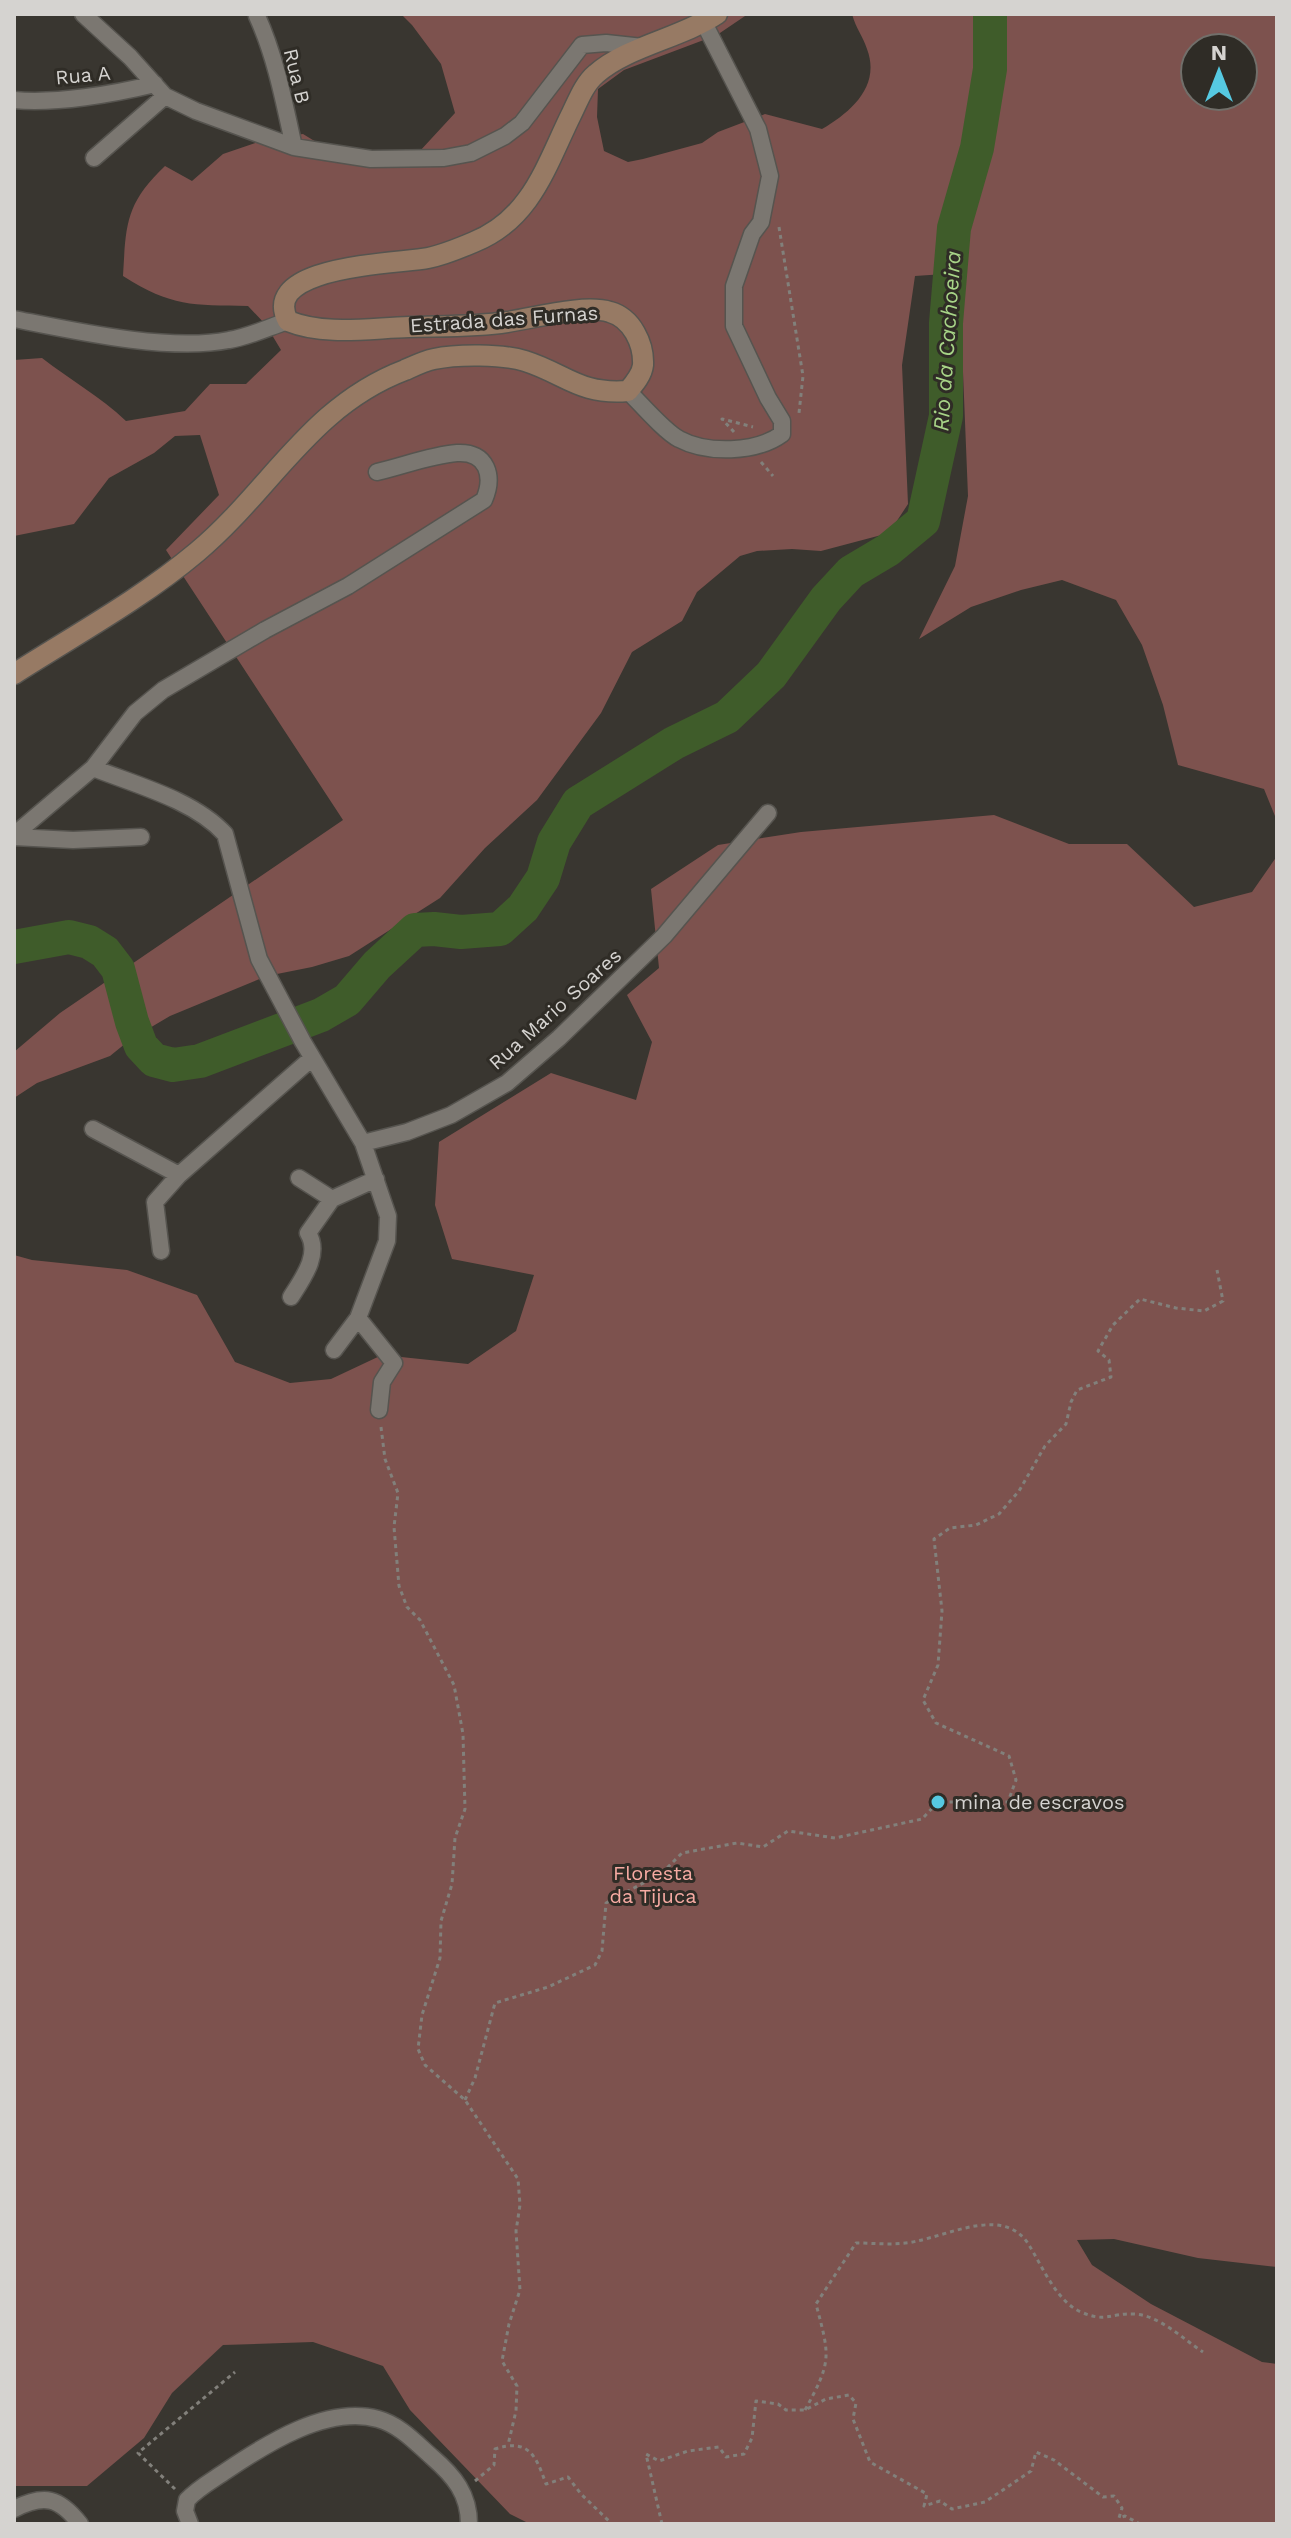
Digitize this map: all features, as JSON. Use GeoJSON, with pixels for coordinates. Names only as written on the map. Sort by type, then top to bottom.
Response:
{"type":"FeatureCollection","features":[{"type":"Feature","properties":{"kind":"main road"},"geometry":{"type":"LineString","coordinates":[[288,321],[284,304],[287,293],[306,279],[430,258],[476,242],[506,226],[537,184],[590,81],[598,72],[710,18]]}},
{"type":"Feature","properties":{"kind":"main road","name":"Estrada das Furnas"},"geometry":{"type":"LineString","coordinates":[[14,674],[161,579],[197,552],[243,509],[303,438],[335,409],[376,381],[434,359],[513,358],[582,388],[607,393],[628,391],[643,367],[640,342],[628,323],[611,312],[587,310],[492,324],[390,328],[331,329],[301,326],[288,321]]}},
{"type":"Feature","properties":{"kind":"street"},"geometry":{"type":"LineString","coordinates":[[83,14],[160,90],[196,111],[294,147],[371,159],[444,158],[471,153],[505,136],[522,123],[582,45],[606,43],[645,47]]}},
{"type":"Feature","properties":{"kind":"street","name":"Rua B"},"geometry":{"type":"LineString","coordinates":[[257,16],[277,73],[294,147]]}},
{"type":"Feature","properties":{"kind":"street"},"geometry":{"type":"LineString","coordinates":[[628,391],[678,439],[715,448],[749,448],[772,442],[782,434],[782,421],[734,326],[734,286],[752,234],[761,222],[770,176],[758,129],[710,18]]}},
{"type":"Feature","properties":{"kind":"street"},"geometry":{"type":"LineString","coordinates":[[94,158],[160,90]]}},
{"type":"Feature","properties":{"kind":"street","name":"Rua A"},"geometry":{"type":"LineString","coordinates":[[14,100],[160,90]]}},
{"type":"Feature","properties":{"kind":"street"},"geometry":{"type":"LineString","coordinates":[[14,319],[99,335],[179,342],[228,341],[288,321]]}},
{"type":"Feature","properties":{"kind":"street"},"geometry":{"type":"LineString","coordinates":[[14,836],[93,768],[135,713],[163,690],[348,586],[484,500],[490,476],[483,463],[471,454],[457,453],[377,472]]}},
{"type":"Feature","properties":{"kind":"street"},"geometry":{"type":"LineString","coordinates":[[93,768],[192,808],[212,819],[225,834],[253,941],[273,988],[363,1143],[388,1216],[387,1241],[358,1318],[334,1350]]}},
{"type":"Feature","properties":{"kind":"street","name":"Rua Mario Soares"},"geometry":{"type":"LineString","coordinates":[[363,1143],[407,1132],[451,1115],[507,1083],[559,1038],[675,923],[768,813]]}},
{"type":"Feature","properties":{"kind":"street"},"geometry":{"type":"LineString","coordinates":[[14,836],[73,840],[141,837]]}},
{"type":"Feature","properties":{"kind":"street"},"geometry":{"type":"LineString","coordinates":[[161,1251],[155,1202],[179,1175],[312,1058]]}},
{"type":"Feature","properties":{"kind":"street"},"geometry":{"type":"LineString","coordinates":[[93,1129],[179,1175]]}},
{"type":"Feature","properties":{"kind":"street"},"geometry":{"type":"LineString","coordinates":[[299,1178],[332,1199]]}},
{"type":"Feature","properties":{"kind":"street"},"geometry":{"type":"LineString","coordinates":[[291,1297],[310,1265],[313,1240],[308,1233],[332,1199],[376,1179]]}},
{"type":"Feature","properties":{"kind":"street"},"geometry":{"type":"LineString","coordinates":[[358,1318],[394,1363],[382,1382],[379,1410]]}},
{"type":"Feature","properties":{"kind":"street"},"geometry":{"type":"LineString","coordinates":[[190,2524],[185,2511],[187,2500],[243,2459],[289,2433],[318,2423],[358,2417],[371,2417],[392,2424],[440,2464],[461,2488],[469,2524]]}},
{"type":"Feature","properties":{"kind":"street"},"geometry":{"type":"LineString","coordinates":[[14,2509],[47,2500],[60,2503],[80,2524]]}},
{"type":"Feature","properties":{"kind":"path"},"geometry":{"type":"LineString","coordinates":[[778,221],[803,376],[798,422]]}},
{"type":"Feature","properties":{"kind":"path"},"geometry":{"type":"LineString","coordinates":[[773,476],[722,419],[782,434]]}},
{"type":"Feature","properties":{"kind":"path"},"geometry":{"type":"LineString","coordinates":[[465,2100],[475,2078],[495,2003],[548,1987],[595,1965],[602,1951],[606,1903],[662,1873],[682,1853],[737,1843],[763,1847],[788,1831],[835,1838],[922,1819],[938,1802],[1008,1802],[1016,1780],[1009,1756],[936,1723],[923,1700],[938,1665],[942,1611],[934,1539],[950,1528],[976,1525],[999,1514],[1019,1491],[1045,1446],[1066,1424],[1077,1390],[1111,1377],[1109,1360],[1098,1351],[1113,1325],[1140,1299],[1204,1311],[1223,1301],[1217,1270]]}},
{"type":"Feature","properties":{"kind":"path"},"geometry":{"type":"LineString","coordinates":[[379,1410],[385,1459],[398,1493],[394,1527],[399,1586],[407,1607],[420,1620],[454,1685],[460,1709],[465,1809],[455,1838],[452,1884],[441,1921],[440,1958],[422,2015],[418,2049],[425,2065],[465,2100],[518,2179],[520,2205],[516,2231],[520,2290],[502,2361],[517,2386],[516,2411],[508,2445]]}},
{"type":"Feature","properties":{"kind":"path"},"geometry":{"type":"LineString","coordinates":[[805,2410],[821,2380],[828,2353],[816,2304],[856,2243],[914,2242],[991,2223],[1018,2231],[1029,2244],[1043,2273],[1076,2310],[1099,2319],[1134,2314],[1155,2319],[1203,2352]]}},
{"type":"Feature","properties":{"kind":"path"},"geometry":{"type":"LineString","coordinates":[[187,2500],[138,2453],[235,2372]]}},
{"type":"Feature","properties":{"kind":"path"},"geometry":{"type":"LineString","coordinates":[[662,2524],[646,2454],[659,2461],[688,2451],[719,2447],[726,2457],[744,2454],[752,2438],[756,2401],[778,2404],[786,2410],[805,2410],[826,2399],[849,2395],[856,2403],[853,2419],[870,2462],[927,2494],[924,2506],[940,2501],[952,2509],[985,2502],[1031,2471],[1036,2452],[1054,2460],[1103,2497],[1114,2496],[1122,2508],[1119,2518],[1125,2516],[1140,2524]]}},
{"type":"Feature","properties":{"kind":"path"},"geometry":{"type":"LineString","coordinates":[[461,2488],[471,2484],[494,2465],[495,2449],[508,2445],[524,2447],[536,2456],[546,2484],[568,2477],[612,2524]]}},
{"type":"Feature","properties":{"kind":"green space"},"geometry":{"type":"Polygon","coordinates":[[[401,14],[748,14],[717,35],[624,70],[598,89],[597,117],[604,151],[628,162],[702,143],[718,132],[765,114],[822,129],[833,122],[861,96],[870,75],[867,49],[852,14],[1277,14],[1277,821],[1264,789],[1178,765],[1163,705],[1142,645],[1116,600],[1062,580],[971,607],[919,639],[955,566],[968,496],[959,273],[915,276],[902,365],[908,504],[889,533],[821,551],[757,551],[740,556],[697,592],[682,621],[632,652],[601,713],[537,800],[485,848],[440,898],[349,956],[267,976],[170,1016],[131,1039],[110,1056],[37,1083],[14,1098],[14,1052],[60,1013],[343,820],[166,550],[219,495],[200,435],[175,436],[154,453],[109,478],[74,524],[14,536],[14,360],[42,358],[126,421],[185,411],[210,384],[246,384],[281,350],[266,325],[248,306],[169,299],[123,276],[127,229],[142,192],[165,166],[192,181],[223,154],[267,139],[303,134],[326,148],[419,152],[455,113],[441,64],[401,14]]]}},
{"type":"Feature","properties":{"kind":"green space","name":"Floresta da Tijuca"},"geometry":{"type":"Polygon","coordinates":[[[994,815],[1069,844],[1127,844],[1194,907],[1252,892],[1277,856],[1277,2267],[1198,2258],[1114,2239],[1077,2240],[1092,2265],[1151,2304],[1262,2362],[1277,2364],[1277,2524],[530,2524],[510,2514],[410,2410],[383,2366],[313,2342],[223,2345],[172,2393],[144,2438],[87,2486],[14,2486],[14,1255],[32,1260],[127,1270],[197,1295],[235,1362],[290,1383],[331,1379],[382,1355],[468,1364],[516,1331],[534,1275],[452,1259],[435,1205],[439,1142],[551,1073],[636,1100],[652,1042],[627,995],[659,968],[651,889],[718,845],[801,832],[994,815]]]}},
{"type":"Feature","properties":{"kind":"waterway","name":"Rio da Cachoeira"},"geometry":{"type":"LineString","coordinates":[[14,947],[69,937],[89,942],[105,952],[118,969],[141,1046],[154,1060],[173,1065],[200,1061],[321,1015],[347,1000],[377,965],[415,930],[461,932],[500,929],[523,908],[543,878],[554,842],[578,803],[674,743],[727,717],[771,675],[826,599],[851,572],[888,550],[923,521],[946,416],[946,323],[954,228],[977,148],[990,69],[990,14]]}},
{"type":"Feature","properties":{"kind":"place","name":"mina de escravos"},"geometry":{"type":"Point","coordinates":[938,1802]}}]}
